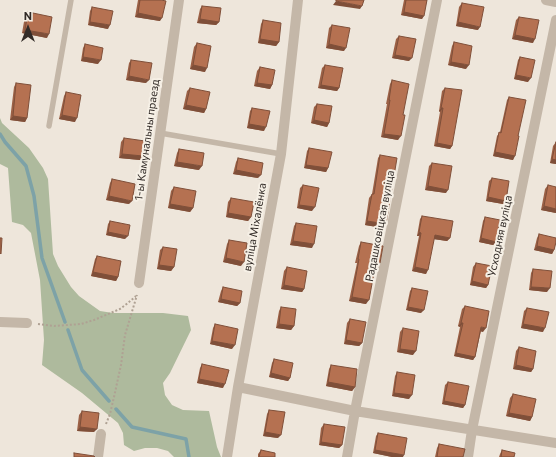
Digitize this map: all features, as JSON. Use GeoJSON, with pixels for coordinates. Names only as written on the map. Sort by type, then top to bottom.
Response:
{"type":"FeatureCollection","features":[{"type":"Feature","properties":{"kind":"street","name":"1-ы Камунальны праезд"},"geometry":{"type":"LineString","coordinates":[[138,283],[179,0]]}},
{"type":"Feature","properties":{"kind":"street","name":"вуліца Міхалёнка"},"geometry":{"type":"LineString","coordinates":[[227,457],[238,387],[281,154],[298,0]]}},
{"type":"Feature","properties":{"kind":"street","name":"Радашковіцкая вуліца"},"geometry":{"type":"LineString","coordinates":[[347,457],[437,0]]}},
{"type":"Feature","properties":{"kind":"street"},"geometry":{"type":"LineString","coordinates":[[546,0],[556,2]]}},
{"type":"Feature","properties":{"kind":"street","name":"Усходняя вуліца"},"geometry":{"type":"LineString","coordinates":[[468,457],[472,430],[556,20]]}},
{"type":"Feature","properties":{"kind":"street"},"geometry":{"type":"LineString","coordinates":[[0,322],[26,323]]}},
{"type":"Feature","properties":{"kind":"street"},"geometry":{"type":"LineString","coordinates":[[238,387],[355,411],[556,443]]}},
{"type":"Feature","properties":{"kind":"street"},"geometry":{"type":"LineString","coordinates":[[98,457],[101,434]]}},
{"type":"Feature","properties":{"kind":"lane"},"geometry":{"type":"LineString","coordinates":[[49,126],[71,0]]}},
{"type":"Feature","properties":{"kind":"lane"},"geometry":{"type":"LineString","coordinates":[[160,133],[281,154]]}},
{"type":"Feature","properties":{"kind":"path"},"geometry":{"type":"LineString","coordinates":[[101,434],[110,414],[125,335],[137,295],[138,283]]}},
{"type":"Feature","properties":{"kind":"path"},"geometry":{"type":"LineString","coordinates":[[26,323],[54,326],[81,324],[120,309],[137,295]]}},
{"type":"Feature","properties":{"kind":"green space"},"geometry":{"type":"Polygon","coordinates":[[[0,118],[2,123],[29,148],[43,168],[48,179],[53,254],[58,266],[71,287],[79,296],[100,311],[113,313],[163,313],[188,316],[191,330],[170,373],[163,383],[165,395],[172,405],[183,410],[209,411],[217,447],[221,457],[174,457],[168,451],[157,448],[145,448],[134,451],[124,445],[123,433],[118,423],[82,393],[42,365],[44,340],[40,280],[31,233],[23,225],[12,222],[8,168],[0,164],[0,118]]]}},
{"type":"Feature","properties":{"kind":"building"},"geometry":{"type":"Polygon","coordinates":[[[140,0],[166,1],[162,18],[138,13],[140,0]]]}},
{"type":"Feature","properties":{"kind":"building"},"geometry":{"type":"Polygon","coordinates":[[[336,0],[364,0],[362,6],[336,0]]]}},
{"type":"Feature","properties":{"kind":"building"},"geometry":{"type":"Polygon","coordinates":[[[406,0],[427,0],[424,16],[404,12],[406,0]]]}},
{"type":"Feature","properties":{"kind":"building"},"geometry":{"type":"Polygon","coordinates":[[[462,3],[484,7],[480,27],[458,22],[462,3]]]}},
{"type":"Feature","properties":{"kind":"building"},"geometry":{"type":"Polygon","coordinates":[[[202,6],[221,8],[219,22],[200,19],[202,6]]]}},
{"type":"Feature","properties":{"kind":"building"},"geometry":{"type":"Polygon","coordinates":[[[92,7],[113,11],[110,25],[90,22],[92,7]]]}},
{"type":"Feature","properties":{"kind":"building"},"geometry":{"type":"Polygon","coordinates":[[[28,12],[52,17],[49,34],[25,30],[28,12]]]}},
{"type":"Feature","properties":{"kind":"building"},"geometry":{"type":"Polygon","coordinates":[[[519,17],[539,20],[535,39],[515,35],[519,17]]]}},
{"type":"Feature","properties":{"kind":"building"},"geometry":{"type":"Polygon","coordinates":[[[263,20],[281,23],[279,42],[260,39],[263,20]]]}},
{"type":"Feature","properties":{"kind":"building"},"geometry":{"type":"Polygon","coordinates":[[[332,25],[350,28],[346,48],[329,44],[332,25]]]}},
{"type":"Feature","properties":{"kind":"building"},"geometry":{"type":"Polygon","coordinates":[[[399,36],[416,39],[412,58],[395,55],[399,36]]]}},
{"type":"Feature","properties":{"kind":"building"},"geometry":{"type":"Polygon","coordinates":[[[454,42],[472,46],[469,65],[451,62],[454,42]]]}},
{"type":"Feature","properties":{"kind":"building"},"geometry":{"type":"Polygon","coordinates":[[[197,43],[211,46],[207,68],[193,65],[197,43]]]}},
{"type":"Feature","properties":{"kind":"building"},"geometry":{"type":"Polygon","coordinates":[[[85,44],[103,48],[101,60],[83,57],[85,44]]]}},
{"type":"Feature","properties":{"kind":"building"},"geometry":{"type":"Polygon","coordinates":[[[520,57],[535,60],[531,78],[516,75],[520,57]]]}},
{"type":"Feature","properties":{"kind":"building"},"geometry":{"type":"Polygon","coordinates":[[[131,60],[152,63],[149,80],[129,76],[131,60]]]}},
{"type":"Feature","properties":{"kind":"building"},"geometry":{"type":"Polygon","coordinates":[[[325,65],[343,68],[339,88],[321,85],[325,65]]]}},
{"type":"Feature","properties":{"kind":"building"},"geometry":{"type":"Polygon","coordinates":[[[260,67],[275,70],[272,85],[257,83],[260,67]]]}},
{"type":"Feature","properties":{"kind":"building"},"geometry":{"type":"Polygon","coordinates":[[[392,80],[409,84],[403,115],[405,115],[401,136],[384,134],[392,80]]]}},
{"type":"Feature","properties":{"kind":"building"},"geometry":{"type":"Polygon","coordinates":[[[16,83],[31,85],[27,118],[13,116],[16,83]]]}},
{"type":"Feature","properties":{"kind":"building"},"geometry":{"type":"Polygon","coordinates":[[[190,88],[210,92],[206,109],[186,105],[190,88]]]}},
{"type":"Feature","properties":{"kind":"building"},"geometry":{"type":"Polygon","coordinates":[[[445,88],[462,90],[452,146],[437,143],[445,88]]]}},
{"type":"Feature","properties":{"kind":"building"},"geometry":{"type":"Polygon","coordinates":[[[66,92],[81,95],[77,118],[62,115],[66,92]]]}},
{"type":"Feature","properties":{"kind":"building"},"geometry":{"type":"Polygon","coordinates":[[[509,97],[526,100],[515,156],[495,152],[509,97]]]}},
{"type":"Feature","properties":{"kind":"building"},"geometry":{"type":"Polygon","coordinates":[[[317,104],[332,106],[329,123],[314,120],[317,104]]]}},
{"type":"Feature","properties":{"kind":"building"},"geometry":{"type":"Polygon","coordinates":[[[252,108],[270,111],[266,127],[249,124],[252,108]]]}},
{"type":"Feature","properties":{"kind":"building"},"geometry":{"type":"Polygon","coordinates":[[[124,138],[145,141],[143,156],[122,154],[124,138]]]}},
{"type":"Feature","properties":{"kind":"building"},"geometry":{"type":"Polygon","coordinates":[[[556,142],[556,160],[552,159],[556,142]]]}},
{"type":"Feature","properties":{"kind":"building"},"geometry":{"type":"Polygon","coordinates":[[[309,148],[332,152],[328,168],[306,165],[309,148]]]}},
{"type":"Feature","properties":{"kind":"building"},"geometry":{"type":"Polygon","coordinates":[[[179,149],[204,153],[202,166],[177,162],[179,149]]]}},
{"type":"Feature","properties":{"kind":"building"},"geometry":{"type":"Polygon","coordinates":[[[380,155],[397,158],[386,224],[367,221],[372,194],[374,194],[380,155]]]}},
{"type":"Feature","properties":{"kind":"building"},"geometry":{"type":"Polygon","coordinates":[[[238,158],[263,163],[261,175],[236,170],[238,158]]]}},
{"type":"Feature","properties":{"kind":"building"},"geometry":{"type":"Polygon","coordinates":[[[432,163],[452,166],[448,190],[428,186],[432,163]]]}},
{"type":"Feature","properties":{"kind":"building"},"geometry":{"type":"Polygon","coordinates":[[[492,178],[509,181],[506,201],[488,197],[492,178]]]}},
{"type":"Feature","properties":{"kind":"building"},"geometry":{"type":"Polygon","coordinates":[[[112,179],[135,184],[132,201],[109,196],[112,179]]]}},
{"type":"Feature","properties":{"kind":"building"},"geometry":{"type":"Polygon","coordinates":[[[303,185],[319,188],[315,207],[299,205],[303,185]]]}},
{"type":"Feature","properties":{"kind":"building"},"geometry":{"type":"Polygon","coordinates":[[[548,185],[556,187],[556,209],[544,206],[548,185]]]}},
{"type":"Feature","properties":{"kind":"building"},"geometry":{"type":"Polygon","coordinates":[[[174,187],[196,191],[193,208],[170,204],[174,187]]]}},
{"type":"Feature","properties":{"kind":"building"},"geometry":{"type":"Polygon","coordinates":[[[231,198],[254,202],[251,217],[228,213],[231,198]]]}},
{"type":"Feature","properties":{"kind":"building"},"geometry":{"type":"Polygon","coordinates":[[[422,216],[453,221],[450,238],[435,235],[428,270],[415,267],[421,233],[419,232],[422,216]]]}},
{"type":"Feature","properties":{"kind":"building"},"geometry":{"type":"Polygon","coordinates":[[[485,217],[500,220],[496,242],[481,238],[485,217]]]}},
{"type":"Feature","properties":{"kind":"building"},"geometry":{"type":"Polygon","coordinates":[[[110,221],[130,225],[128,236],[108,232],[110,221]]]}},
{"type":"Feature","properties":{"kind":"building"},"geometry":{"type":"Polygon","coordinates":[[[296,223],[317,226],[314,244],[293,241],[296,223]]]}},
{"type":"Feature","properties":{"kind":"building"},"geometry":{"type":"Polygon","coordinates":[[[539,234],[556,238],[554,250],[537,246],[539,234]]]}},
{"type":"Feature","properties":{"kind":"building"},"geometry":{"type":"Polygon","coordinates":[[[0,238],[2,238],[1,254],[0,253],[0,238]]]}},
{"type":"Feature","properties":{"kind":"building"},"geometry":{"type":"Polygon","coordinates":[[[229,240],[247,243],[244,262],[226,258],[229,240]]]}},
{"type":"Feature","properties":{"kind":"building"},"geometry":{"type":"Polygon","coordinates":[[[361,242],[383,246],[380,263],[376,262],[369,300],[352,297],[361,242]]]}},
{"type":"Feature","properties":{"kind":"building"},"geometry":{"type":"Polygon","coordinates":[[[163,247],[177,249],[174,267],[159,265],[163,247]]]}},
{"type":"Feature","properties":{"kind":"building"},"geometry":{"type":"Polygon","coordinates":[[[97,256],[121,261],[118,277],[93,272],[97,256]]]}},
{"type":"Feature","properties":{"kind":"building"},"geometry":{"type":"Polygon","coordinates":[[[476,263],[492,266],[488,285],[472,281],[476,263]]]}},
{"type":"Feature","properties":{"kind":"building"},"geometry":{"type":"Polygon","coordinates":[[[287,267],[307,271],[304,289],[284,285],[287,267]]]}},
{"type":"Feature","properties":{"kind":"building"},"geometry":{"type":"Polygon","coordinates":[[[533,269],[552,271],[550,288],[531,287],[533,269]]]}},
{"type":"Feature","properties":{"kind":"building"},"geometry":{"type":"Polygon","coordinates":[[[223,287],[242,291],[240,303],[221,299],[223,287]]]}},
{"type":"Feature","properties":{"kind":"building"},"geometry":{"type":"Polygon","coordinates":[[[412,288],[428,291],[424,310],[408,307],[412,288]]]}},
{"type":"Feature","properties":{"kind":"building"},"geometry":{"type":"Polygon","coordinates":[[[465,306],[489,311],[486,328],[481,327],[475,357],[456,353],[463,323],[461,323],[465,306]]]}},
{"type":"Feature","properties":{"kind":"building"},"geometry":{"type":"Polygon","coordinates":[[[281,307],[296,309],[294,326],[279,324],[281,307]]]}},
{"type":"Feature","properties":{"kind":"building"},"geometry":{"type":"Polygon","coordinates":[[[527,308],[549,312],[545,328],[523,324],[527,308]]]}},
{"type":"Feature","properties":{"kind":"building"},"geometry":{"type":"Polygon","coordinates":[[[350,319],[366,322],[362,343],[346,340],[350,319]]]}},
{"type":"Feature","properties":{"kind":"building"},"geometry":{"type":"Polygon","coordinates":[[[215,324],[238,329],[235,345],[212,341],[215,324]]]}},
{"type":"Feature","properties":{"kind":"building"},"geometry":{"type":"Polygon","coordinates":[[[403,328],[419,331],[416,351],[400,349],[403,328]]]}},
{"type":"Feature","properties":{"kind":"building"},"geometry":{"type":"Polygon","coordinates":[[[519,347],[536,351],[533,369],[516,365],[519,347]]]}},
{"type":"Feature","properties":{"kind":"building"},"geometry":{"type":"Polygon","coordinates":[[[274,359],[293,363],[290,378],[271,373],[274,359]]]}},
{"type":"Feature","properties":{"kind":"building"},"geometry":{"type":"Polygon","coordinates":[[[202,364],[229,370],[225,384],[199,379],[202,364]]]}},
{"type":"Feature","properties":{"kind":"building"},"geometry":{"type":"Polygon","coordinates":[[[331,365],[357,369],[355,387],[328,382],[331,365]]]}},
{"type":"Feature","properties":{"kind":"building"},"geometry":{"type":"Polygon","coordinates":[[[397,372],[415,375],[412,395],[394,393],[397,372]]]}},
{"type":"Feature","properties":{"kind":"building"},"geometry":{"type":"Polygon","coordinates":[[[448,382],[469,386],[465,405],[444,401],[448,382]]]}},
{"type":"Feature","properties":{"kind":"building"},"geometry":{"type":"Polygon","coordinates":[[[513,394],[536,399],[532,417],[509,413],[513,394]]]}},
{"type":"Feature","properties":{"kind":"building"},"geometry":{"type":"Polygon","coordinates":[[[269,410],[285,412],[281,435],[265,432],[269,410]]]}},
{"type":"Feature","properties":{"kind":"building"},"geometry":{"type":"Polygon","coordinates":[[[82,411],[99,413],[97,429],[80,427],[82,411]]]}},
{"type":"Feature","properties":{"kind":"building"},"geometry":{"type":"Polygon","coordinates":[[[324,424],[345,427],[342,445],[321,442],[324,424]]]}},
{"type":"Feature","properties":{"kind":"building"},"geometry":{"type":"Polygon","coordinates":[[[378,433],[407,438],[404,455],[375,450],[378,433]]]}},
{"type":"Feature","properties":{"kind":"building"},"geometry":{"type":"Polygon","coordinates":[[[439,444],[465,449],[463,457],[437,457],[439,444]]]}},
{"type":"Feature","properties":{"kind":"building"},"geometry":{"type":"Polygon","coordinates":[[[261,450],[275,453],[275,457],[259,457],[261,450]]]}},
{"type":"Feature","properties":{"kind":"building"},"geometry":{"type":"Polygon","coordinates":[[[502,450],[515,453],[514,457],[501,457],[502,450]]]}},
{"type":"Feature","properties":{"kind":"building"},"geometry":{"type":"Polygon","coordinates":[[[74,453],[94,456],[95,457],[74,457],[74,453]]]}},
{"type":"Feature","properties":{"kind":"waterway"},"geometry":{"type":"LineString","coordinates":[[0,134],[26,166],[34,196],[42,258],[65,322]]}},
{"type":"Feature","properties":{"kind":"waterway"},"geometry":{"type":"LineString","coordinates":[[68,330],[82,370],[109,401]]}},
{"type":"Feature","properties":{"kind":"waterway"},"geometry":{"type":"LineString","coordinates":[[116,409],[132,427],[186,439],[189,457]]}}]}
